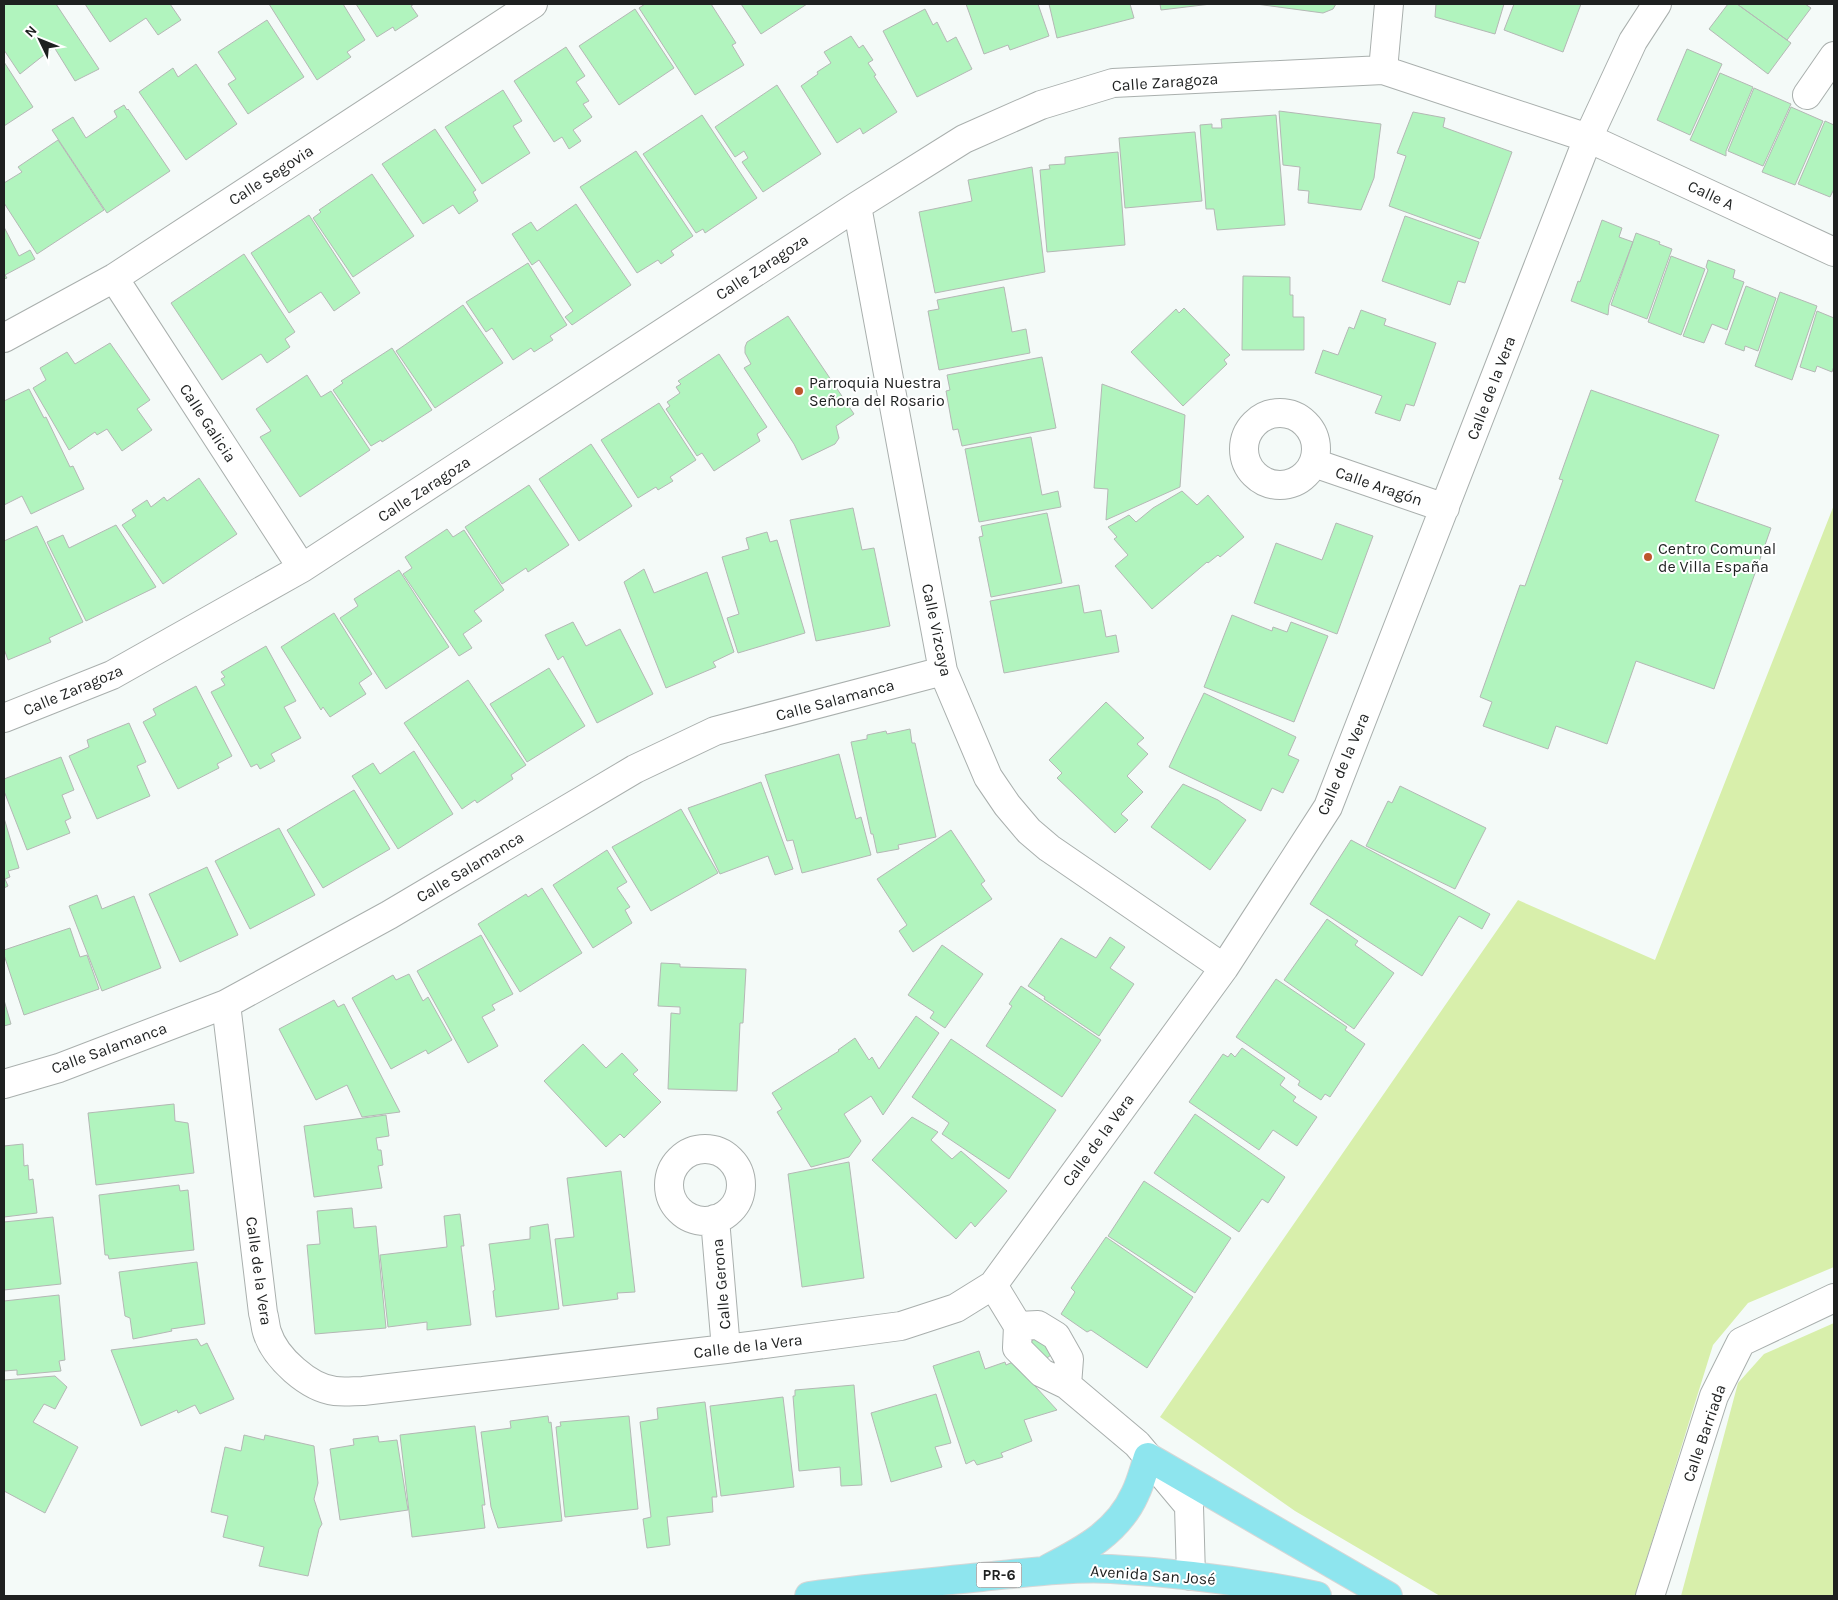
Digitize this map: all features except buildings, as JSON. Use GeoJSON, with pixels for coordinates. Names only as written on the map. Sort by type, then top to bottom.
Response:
{"type":"FeatureCollection","features":[{"type":"Feature","properties":{"kind":"main road"},"geometry":{"type":"LineString","coordinates":[[1043,1571],[1078,1553],[1103,1537],[1121,1519],[1135,1494],[1148,1457],[1388,1596]]}},
{"type":"Feature","properties":{"kind":"main road","name":"Avenida San José"},"geometry":{"type":"LineString","coordinates":[[809,1596],[867,1588],[1043,1571],[1109,1569],[1182,1586],[1275,1591],[1317,1596]]}},
{"type":"Feature","properties":{"kind":"main road"},"geometry":{"type":"LineString","coordinates":[[1182,1586],[1208,1596]]}},
{"type":"Feature","properties":{"kind":"street","name":"Calle Segovia"},"geometry":{"type":"LineString","coordinates":[[4,338],[114,278],[533,4]]}},
{"type":"Feature","properties":{"kind":"street"},"geometry":{"type":"LineString","coordinates":[[1383,70],[1389,4]]}},
{"type":"Feature","properties":{"kind":"street","name":"Calle de la Vera"},"geometry":{"type":"LineString","coordinates":[[226,1004],[263,1313],[268,1334],[278,1352],[297,1373],[319,1386],[335,1391],[363,1391],[726,1349],[901,1326],[956,1308],[992,1285],[1224,968],[1328,807],[1588,138],[1633,41],[1657,4]]}},
{"type":"Feature","properties":{"kind":"street"},"geometry":{"type":"LineString","coordinates":[[1807,95],[1834,56]]}},
{"type":"Feature","properties":{"kind":"street","name":"Calle Zaragoza"},"geometry":{"type":"LineString","coordinates":[[4,718],[112,675],[302,568],[857,206],[964,140],[1042,105],[1114,84],[1383,70],[1588,138]]}},
{"type":"Feature","properties":{"kind":"street","name":"Calle A"},"geometry":{"type":"LineString","coordinates":[[1588,138],[1834,252]]}},
{"type":"Feature","properties":{"kind":"street","name":"Calle Vizcaya"},"geometry":{"type":"LineString","coordinates":[[857,206],[943,671],[988,778],[1029,831],[1049,848],[1224,968]]}},
{"type":"Feature","properties":{"kind":"street","name":"Calle Galicia"},"geometry":{"type":"LineString","coordinates":[[114,278],[302,568]]}},
{"type":"Feature","properties":{"kind":"street","name":"Calle Aragón"},"geometry":{"type":"LineString","coordinates":[[1314,463],[1445,508]]}},
{"type":"Feature","properties":{"kind":"street","name":"Calle Salamanca"},"geometry":{"type":"LineString","coordinates":[[4,1084],[59,1068],[226,1004],[389,914],[636,769],[706,736],[724,729],[943,671]]}},
{"type":"Feature","properties":{"kind":"street","name":"Calle Gerona"},"geometry":{"type":"LineString","coordinates":[[715,1219],[726,1349]]}},
{"type":"Feature","properties":{"kind":"street"},"geometry":{"type":"LineString","coordinates":[[992,1285],[1018,1326],[1017,1348],[1042,1373],[1067,1385],[1137,1444],[1189,1506],[1182,1586]]}},
{"type":"Feature","properties":{"kind":"street","name":"Calle Barriada"},"geometry":{"type":"LineString","coordinates":[[1650,1596],[1714,1396],[1741,1342],[1834,1298]]}},
{"type":"Feature","properties":{"kind":"street"},"geometry":{"type":"LineString","coordinates":[[1018,1326],[1038,1325],[1056,1336],[1069,1359],[1067,1385]]}},
{"type":"Feature","properties":{"kind":"green space"},"geometry":{"type":"Polygon","coordinates":[[[1834,505],[1834,1267],[1748,1303],[1713,1345],[1635,1596],[1440,1596],[1295,1511],[1160,1417],[1518,900],[1655,960],[1834,505]]]}},
{"type":"Feature","properties":{"kind":"green space"},"geometry":{"type":"Polygon","coordinates":[[[1834,1323],[1834,1596],[1681,1596],[1738,1383],[1764,1354],[1834,1323]]]}},
{"type":"Feature","properties":{"kind":"place","name":"Parroquia Nuestra Señora del Rosario"},"geometry":{"type":"Point","coordinates":[799,391]}},
{"type":"Feature","properties":{"kind":"place","name":"Centro Comunal de Villa España"},"geometry":{"type":"Point","coordinates":[1648,557]}}]}
